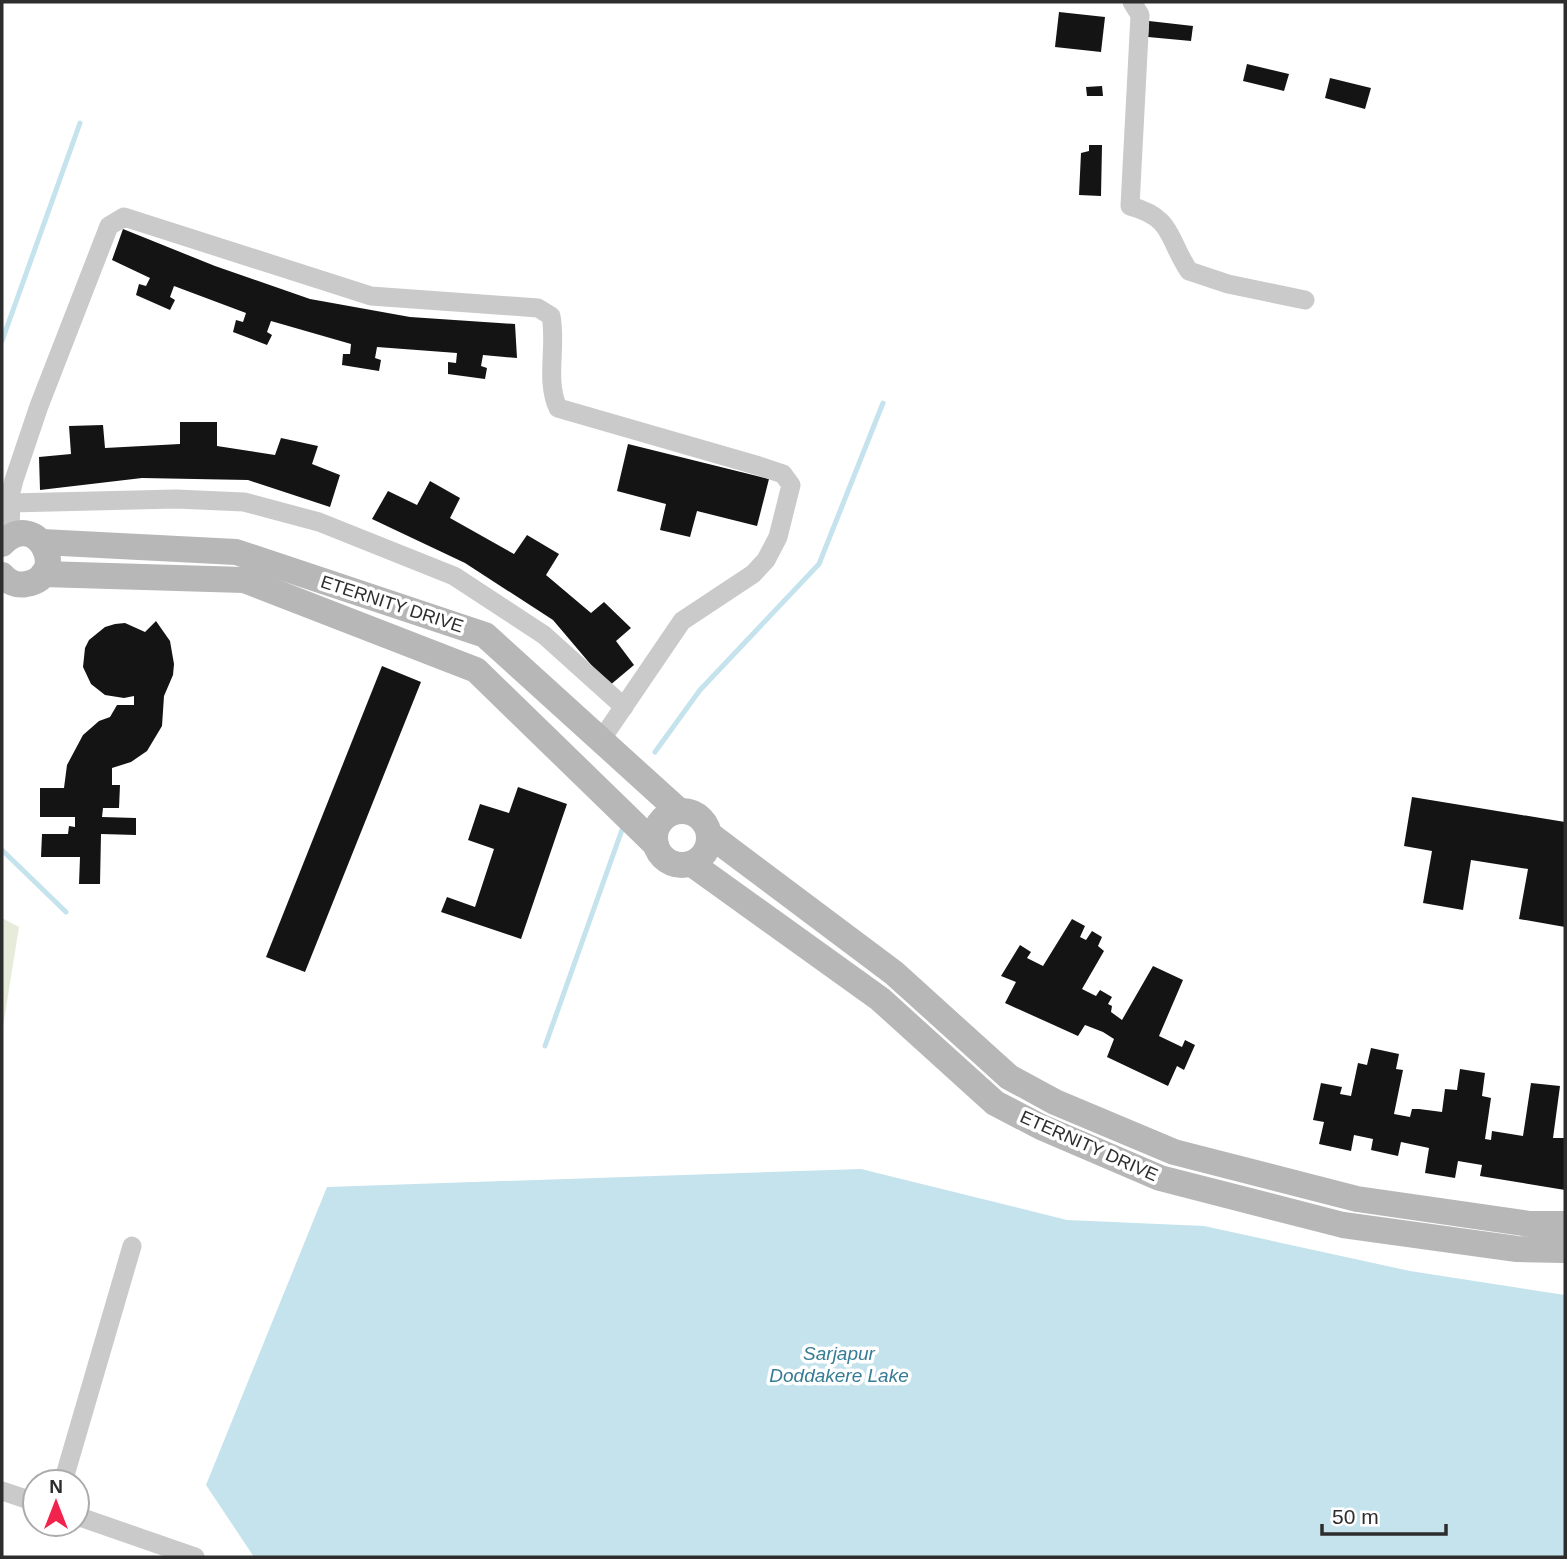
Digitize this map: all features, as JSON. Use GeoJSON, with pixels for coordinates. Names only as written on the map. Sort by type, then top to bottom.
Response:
{"type":"FeatureCollection","features":[{"type":"Feature","properties":{"kind":"street"},"geometry":{"type":"LineString","coordinates":[[1132,2],[1140,15],[1130,206],[1160,218],[1189,271],[1227,284],[1305,300]]}},
{"type":"Feature","properties":{"kind":"street"},"geometry":{"type":"LineString","coordinates":[[4,541],[14,480],[35,418],[109,226],[124,217],[371,296],[538,308],[551,316],[554,331],[552,394],[558,408],[759,466],[783,474],[791,485],[778,537],[766,560],[753,573],[682,621],[601,740]]}},
{"type":"Feature","properties":{"kind":"street"},"geometry":{"type":"LineString","coordinates":[[10,503],[176,499],[244,502],[319,522],[454,576],[544,635],[624,707]]}},
{"type":"Feature","properties":{"kind":"street","name":"ETERNITY DRIVE"},"geometry":{"type":"LineString","coordinates":[[4,541],[26,534],[41,542],[236,552],[485,635],[678,810],[696,814],[708,827],[710,835],[894,973],[1009,1077],[1055,1102],[1174,1152],[1357,1199],[1530,1224],[1565,1224]]}},
{"type":"Feature","properties":{"kind":"street"},"geometry":{"type":"LineString","coordinates":[[41,542],[48,558],[43,574]]}},
{"type":"Feature","properties":{"kind":"street","name":"ETERNITY DRIVE"},"geometry":{"type":"LineString","coordinates":[[2,575],[21,585],[37,580],[43,574],[244,580],[476,670],[656,845],[666,860],[674,864],[692,864],[880,999],[995,1103],[1041,1127],[1160,1178],[1343,1225],[1517,1250],[1565,1250]]}},
{"type":"Feature","properties":{"kind":"street"},"geometry":{"type":"LineString","coordinates":[[393,638],[410,610]]}},
{"type":"Feature","properties":{"kind":"street"},"geometry":{"type":"LineString","coordinates":[[656,845],[657,827],[669,813],[678,810]]}},
{"type":"Feature","properties":{"kind":"street"},"geometry":{"type":"LineString","coordinates":[[692,864],[706,852],[710,835]]}},
{"type":"Feature","properties":{"kind":"street"},"geometry":{"type":"LineString","coordinates":[[67,1468],[132,1246]]}},
{"type":"Feature","properties":{"kind":"street"},"geometry":{"type":"LineString","coordinates":[[2,1491],[21,1497]]}},
{"type":"Feature","properties":{"kind":"street"},"geometry":{"type":"LineString","coordinates":[[91,1521],[195,1557]]}},
{"type":"Feature","properties":{"kind":"green space"},"geometry":{"type":"Polygon","coordinates":[[[2,918],[19,927],[2,1033],[2,918]]]}},
{"type":"Feature","properties":{"kind":"water","name":"Sarjapur Doddakere Lake"},"geometry":{"type":"Polygon","coordinates":[[[861,1169],[1067,1220],[1204,1226],[1410,1271],[1565,1295],[1565,1557],[254,1557],[206,1485],[327,1187],[861,1169]]]}},
{"type":"Feature","properties":{"kind":"building"},"geometry":{"type":"Polygon","coordinates":[[[1059,12],[1105,17],[1101,52],[1055,47],[1059,12]]]}},
{"type":"Feature","properties":{"kind":"building"},"geometry":{"type":"Polygon","coordinates":[[[1149,21],[1193,26],[1191,41],[1148,37],[1149,21]]]}},
{"type":"Feature","properties":{"kind":"building"},"geometry":{"type":"Polygon","coordinates":[[[1247,64],[1289,74],[1284,91],[1243,81],[1247,64]]]}},
{"type":"Feature","properties":{"kind":"building"},"geometry":{"type":"Polygon","coordinates":[[[1330,78],[1371,88],[1365,109],[1325,98],[1330,78]]]}},
{"type":"Feature","properties":{"kind":"building"},"geometry":{"type":"Polygon","coordinates":[[[1102,86],[1103,96],[1087,96],[1086,87],[1102,86]]]}},
{"type":"Feature","properties":{"kind":"building"},"geometry":{"type":"Polygon","coordinates":[[[1089,145],[1102,145],[1101,196],[1079,195],[1081,153],[1089,151],[1089,145]]]}},
{"type":"Feature","properties":{"kind":"building"},"geometry":{"type":"Polygon","coordinates":[[[123,229],[215,266],[310,299],[410,317],[515,324],[517,358],[483,355],[481,366],[487,368],[485,379],[448,374],[448,362],[456,363],[457,353],[377,347],[375,358],[381,360],[379,371],[342,365],[343,354],[350,354],[351,344],[271,321],[267,332],[272,335],[267,345],[233,332],[236,320],[243,322],[246,313],[174,286],[170,297],[175,300],[170,310],[136,295],[139,284],[146,286],[150,278],[112,260],[123,229]]]}},
{"type":"Feature","properties":{"kind":"building"},"geometry":{"type":"Polygon","coordinates":[[[180,422],[217,422],[217,446],[275,455],[281,438],[318,446],[312,464],[340,475],[330,507],[248,480],[142,478],[40,490],[39,457],[71,454],[69,426],[103,425],[105,448],[180,444],[180,422]]]}},
{"type":"Feature","properties":{"kind":"building"},"geometry":{"type":"Polygon","coordinates":[[[628,444],[769,479],[757,526],[697,511],[690,537],[660,530],[666,504],[617,491],[628,444]]]}},
{"type":"Feature","properties":{"kind":"building"},"geometry":{"type":"Polygon","coordinates":[[[430,481],[460,498],[450,518],[514,554],[527,535],[559,554],[546,575],[591,613],[604,602],[631,628],[616,641],[634,665],[609,686],[553,620],[465,563],[372,519],[388,491],[417,505],[430,481]]]}},
{"type":"Feature","properties":{"kind":"building"},"geometry":{"type":"Polygon","coordinates":[[[156,621],[170,641],[174,664],[173,675],[164,696],[162,726],[147,751],[131,762],[112,768],[112,785],[120,785],[119,808],[103,808],[102,817],[136,818],[136,835],[101,834],[100,884],[79,884],[80,857],[41,857],[42,834],[68,834],[69,826],[75,827],[75,817],[40,817],[40,788],[64,788],[67,765],[83,735],[99,721],[110,717],[117,705],[134,705],[134,696],[124,698],[105,695],[91,684],[83,667],[85,648],[89,640],[105,627],[115,624],[125,623],[145,632],[156,621]]]}},
{"type":"Feature","properties":{"kind":"building"},"geometry":{"type":"Polygon","coordinates":[[[382,666],[421,682],[305,972],[266,957],[382,666]]]}},
{"type":"Feature","properties":{"kind":"building"},"geometry":{"type":"Polygon","coordinates":[[[518,787],[567,804],[521,939],[441,912],[447,897],[475,907],[494,849],[468,840],[480,804],[509,813],[518,787]]]}},
{"type":"Feature","properties":{"kind":"building"},"geometry":{"type":"Polygon","coordinates":[[[1412,797],[1565,822],[1565,927],[1519,919],[1528,869],[1471,860],[1463,910],[1423,903],[1432,851],[1404,846],[1412,797]]]}},
{"type":"Feature","properties":{"kind":"building"},"geometry":{"type":"Polygon","coordinates":[[[1072,919],[1085,926],[1080,937],[1086,940],[1092,931],[1102,937],[1098,946],[1104,951],[1082,989],[1096,996],[1100,990],[1112,997],[1108,1004],[1112,1006],[1111,1012],[1122,1020],[1153,966],[1183,980],[1159,1036],[1182,1047],[1185,1040],[1195,1045],[1184,1070],[1177,1066],[1168,1086],[1107,1057],[1114,1039],[1103,1032],[1085,1025],[1078,1036],[1005,1003],[1016,982],[1001,976],[1020,945],[1031,952],[1027,958],[1043,966],[1072,919]]]}},
{"type":"Feature","properties":{"kind":"building"},"geometry":{"type":"Polygon","coordinates":[[[1371,1048],[1399,1054],[1396,1069],[1403,1070],[1394,1114],[1410,1117],[1412,1109],[1442,1112],[1445,1089],[1457,1090],[1460,1069],[1485,1073],[1482,1096],[1491,1098],[1485,1139],[1491,1140],[1492,1131],[1523,1136],[1531,1083],[1560,1086],[1553,1138],[1565,1138],[1565,1190],[1480,1176],[1482,1165],[1458,1161],[1455,1178],[1425,1173],[1429,1148],[1401,1142],[1398,1156],[1371,1150],[1373,1139],[1354,1135],[1351,1151],[1319,1144],[1324,1122],[1313,1120],[1321,1083],[1342,1087],[1340,1094],[1351,1096],[1358,1063],[1367,1065],[1371,1048]]]}},
{"type":"Feature","properties":{"kind":"waterway"},"geometry":{"type":"LineString","coordinates":[[2,341],[80,123]]}},
{"type":"Feature","properties":{"kind":"waterway"},"geometry":{"type":"LineString","coordinates":[[655,752],[700,690],[819,564],[883,403]]}},
{"type":"Feature","properties":{"kind":"waterway"},"geometry":{"type":"LineString","coordinates":[[545,1046],[623,827]]}},
{"type":"Feature","properties":{"kind":"waterway"},"geometry":{"type":"LineString","coordinates":[[2,850],[66,912]]}}]}
